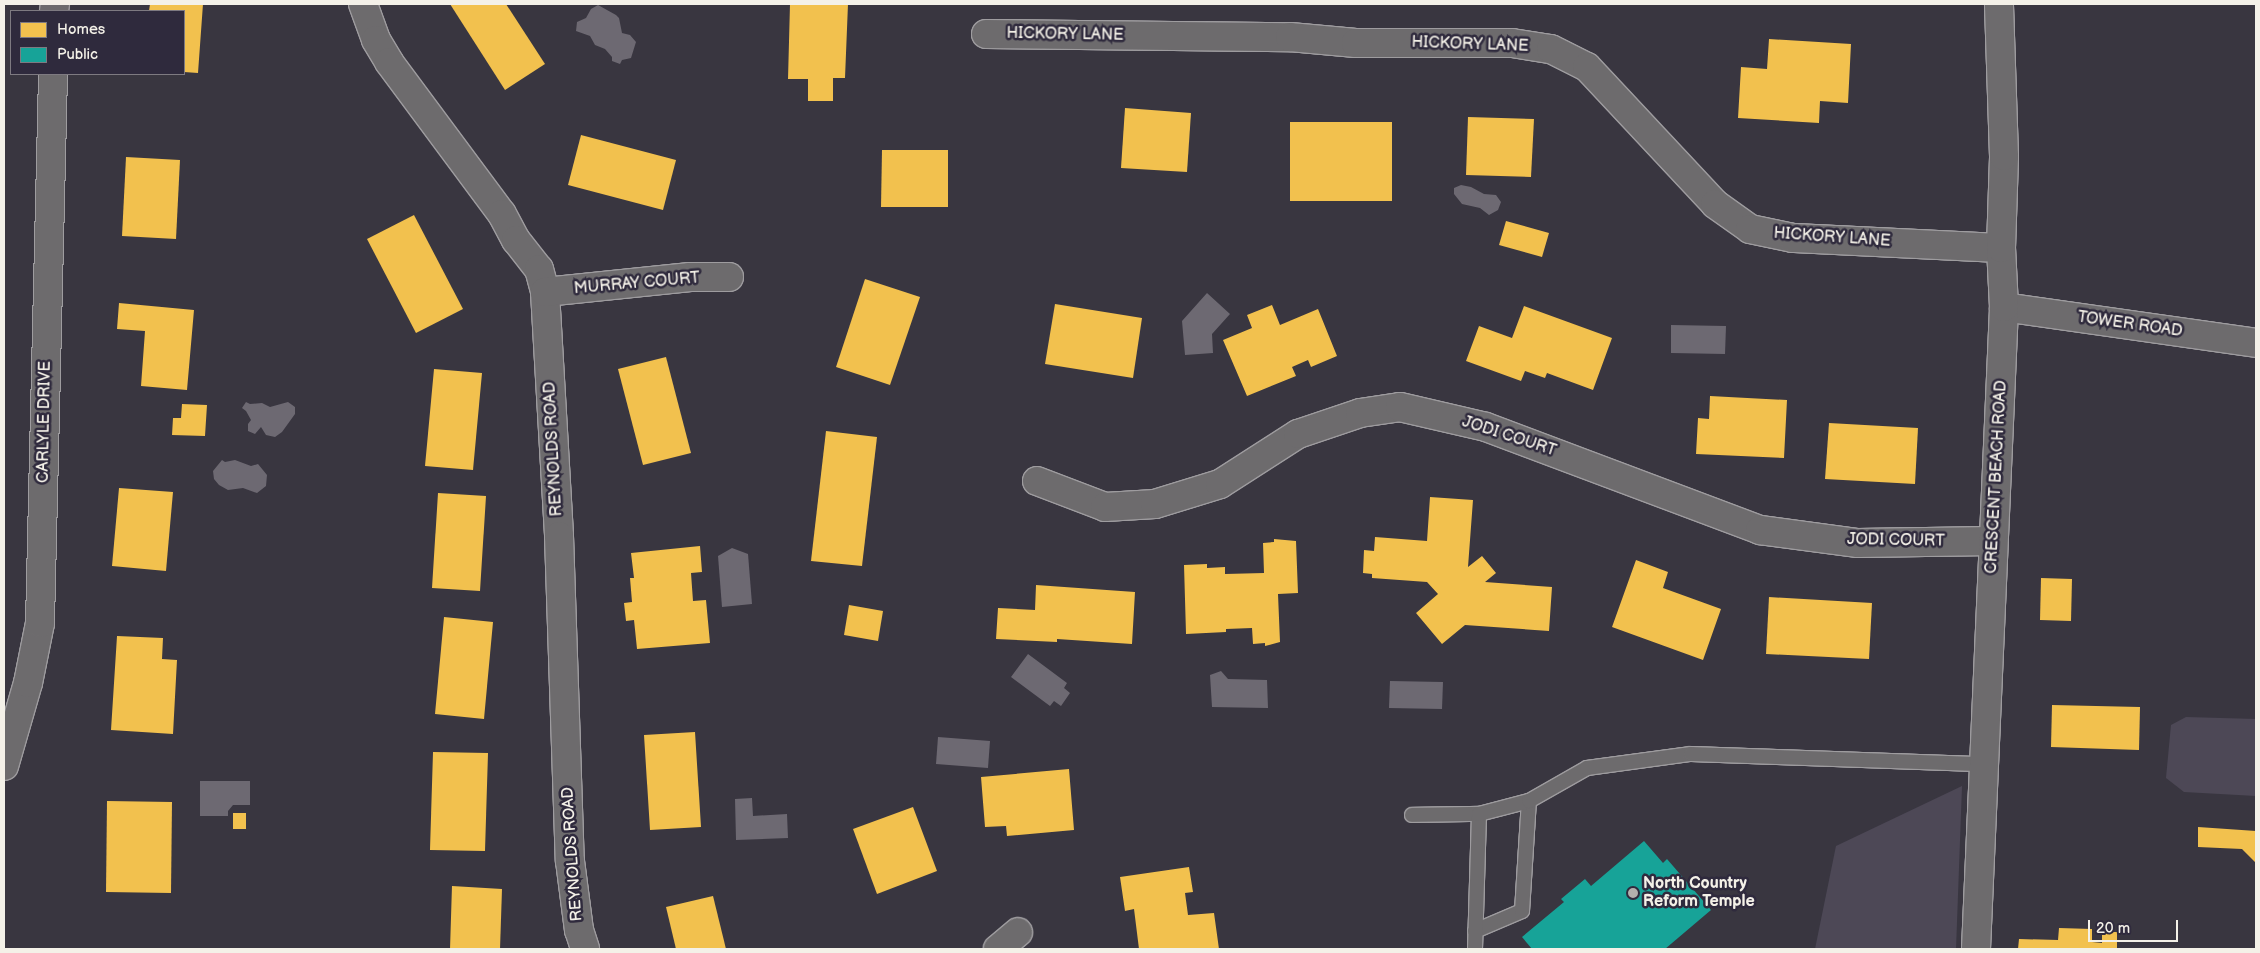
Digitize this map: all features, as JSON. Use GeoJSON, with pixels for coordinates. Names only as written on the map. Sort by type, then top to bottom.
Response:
{"type":"FeatureCollection","features":[{"type":"Feature","properties":{"kind":"street","name":"REYNOLDS ROAD"},"geometry":{"type":"LineString","coordinates":[[363,4],[376,40],[389,62],[502,214],[516,240],[539,269],[545,292],[559,536],[570,861],[579,930],[585,949]]}},
{"type":"Feature","properties":{"kind":"street","name":"CRESCENT BEACH ROAD"},"geometry":{"type":"LineString","coordinates":[[1976,949],[2004,307],[2001,248],[2004,156],[1998,4]]}},
{"type":"Feature","properties":{"kind":"street","name":"HICKORY LANE"},"geometry":{"type":"LineString","coordinates":[[986,34],[1290,37],[1356,42],[1512,43],[1551,49],[1587,67],[1715,204],[1750,230],[1794,238],[2001,248]]}},
{"type":"Feature","properties":{"kind":"street","name":"CARLYLE DRIVE"},"geometry":{"type":"LineString","coordinates":[[4,766],[28,683],[40,623],[53,75]]}},
{"type":"Feature","properties":{"kind":"street","name":"MURRAY COURT"},"geometry":{"type":"LineString","coordinates":[[545,292],[690,278],[729,277]]}},
{"type":"Feature","properties":{"kind":"street","name":"TOWER ROAD"},"geometry":{"type":"LineString","coordinates":[[2004,307],[2256,343]]}},
{"type":"Feature","properties":{"kind":"street","name":"JODI COURT"},"geometry":{"type":"LineString","coordinates":[[1037,481],[1105,507],[1155,504],[1220,484],[1298,434],[1360,413],[1400,407],[1486,426],[1760,530],[1858,543],[1994,541]]}},
{"type":"Feature","properties":{"kind":"lane"},"geometry":{"type":"LineString","coordinates":[[1412,815],[1479,814],[1530,801],[1587,768],[1691,754],[1984,764]]}},
{"type":"Feature","properties":{"kind":"lane"},"geometry":{"type":"LineString","coordinates":[[1475,930],[1522,911],[1530,801]]}},
{"type":"Feature","properties":{"kind":"lane"},"geometry":{"type":"LineString","coordinates":[[1475,949],[1479,814]]}},
{"type":"Feature","properties":{"kind":"shaded area"},"geometry":{"type":"Polygon","coordinates":[[[598,5],[616,15],[619,18],[622,33],[630,35],[636,42],[631,58],[622,60],[620,64],[612,61],[612,57],[605,49],[595,45],[590,36],[576,31],[577,22],[586,18],[591,9],[598,5]]]}},
{"type":"Feature","properties":{"kind":"shaded area"},"geometry":{"type":"Polygon","coordinates":[[[1461,185],[1471,187],[1484,194],[1496,195],[1501,202],[1498,210],[1489,215],[1480,208],[1462,204],[1454,194],[1454,188],[1461,185]]]}},
{"type":"Feature","properties":{"kind":"shaded area"},"geometry":{"type":"Polygon","coordinates":[[[1207,293],[1230,314],[1212,334],[1213,353],[1185,355],[1182,321],[1207,293]]]}},
{"type":"Feature","properties":{"kind":"shaded area"},"geometry":{"type":"Polygon","coordinates":[[[1671,325],[1726,326],[1725,354],[1671,353],[1671,325]]]}},
{"type":"Feature","properties":{"kind":"shaded area"},"geometry":{"type":"Polygon","coordinates":[[[246,402],[250,404],[262,403],[270,407],[288,402],[295,407],[295,414],[282,432],[275,437],[266,435],[261,427],[255,434],[248,431],[248,424],[251,420],[242,408],[246,402]]]}},
{"type":"Feature","properties":{"kind":"shaded area"},"geometry":{"type":"Polygon","coordinates":[[[222,460],[225,462],[235,460],[251,466],[258,464],[267,475],[266,486],[257,493],[243,488],[228,490],[219,485],[214,479],[213,471],[222,460]]]}},
{"type":"Feature","properties":{"kind":"shaded area"},"geometry":{"type":"Polygon","coordinates":[[[732,548],[748,554],[752,604],[722,607],[718,556],[732,548]]]}},
{"type":"Feature","properties":{"kind":"shaded area"},"geometry":{"type":"Polygon","coordinates":[[[1028,654],[1067,683],[1064,688],[1070,693],[1061,706],[1054,701],[1050,706],[1011,677],[1028,654]]]}},
{"type":"Feature","properties":{"kind":"shaded area"},"geometry":{"type":"Polygon","coordinates":[[[1221,671],[1228,679],[1267,680],[1268,708],[1212,707],[1210,675],[1221,671]]]}},
{"type":"Feature","properties":{"kind":"shaded area"},"geometry":{"type":"Polygon","coordinates":[[[1390,681],[1443,682],[1442,709],[1389,708],[1390,681]]]}},
{"type":"Feature","properties":{"kind":"shaded area"},"geometry":{"type":"Polygon","coordinates":[[[2186,717],[2256,719],[2256,796],[2184,792],[2166,778],[2171,725],[2186,717]]]}},
{"type":"Feature","properties":{"kind":"shaded area"},"geometry":{"type":"Polygon","coordinates":[[[938,737],[990,741],[988,768],[936,764],[938,737]]]}},
{"type":"Feature","properties":{"kind":"shaded area"},"geometry":{"type":"Polygon","coordinates":[[[200,781],[250,781],[250,805],[233,805],[228,811],[228,816],[200,816],[200,781]]]}},
{"type":"Feature","properties":{"kind":"shaded area"},"geometry":{"type":"Polygon","coordinates":[[[1962,786],[1956,949],[1815,949],[1836,846],[1962,786]]]}},
{"type":"Feature","properties":{"kind":"shaded area"},"geometry":{"type":"Polygon","coordinates":[[[752,798],[753,816],[787,814],[788,838],[736,840],[735,799],[752,798]]]}},
{"type":"Feature","properties":{"kind":"building: Homes"},"geometry":{"type":"Polygon","coordinates":[[[150,4],[203,4],[198,73],[185,72],[185,10],[149,10],[150,4]]]}},
{"type":"Feature","properties":{"kind":"building: Homes"},"geometry":{"type":"Polygon","coordinates":[[[450,4],[506,4],[545,64],[505,90],[450,4]]]}},
{"type":"Feature","properties":{"kind":"building: Homes"},"geometry":{"type":"Polygon","coordinates":[[[790,4],[848,4],[845,78],[833,78],[833,101],[808,101],[808,79],[788,79],[790,4]]]}},
{"type":"Feature","properties":{"kind":"building: Homes"},"geometry":{"type":"Polygon","coordinates":[[[1769,39],[1851,44],[1848,103],[1820,101],[1819,123],[1738,118],[1741,67],[1767,69],[1769,39]]]}},
{"type":"Feature","properties":{"kind":"building: Homes"},"geometry":{"type":"Polygon","coordinates":[[[1125,108],[1191,113],[1187,172],[1121,168],[1125,108]]]}},
{"type":"Feature","properties":{"kind":"building: Homes"},"geometry":{"type":"Polygon","coordinates":[[[1468,117],[1534,119],[1531,177],[1466,175],[1468,117]]]}},
{"type":"Feature","properties":{"kind":"building: Homes"},"geometry":{"type":"Polygon","coordinates":[[[1290,122],[1392,122],[1392,201],[1290,201],[1290,122]]]}},
{"type":"Feature","properties":{"kind":"building: Homes"},"geometry":{"type":"Polygon","coordinates":[[[581,135],[676,160],[663,210],[568,185],[581,135]]]}},
{"type":"Feature","properties":{"kind":"building: Homes"},"geometry":{"type":"Polygon","coordinates":[[[882,150],[948,150],[948,207],[881,207],[882,150]]]}},
{"type":"Feature","properties":{"kind":"building: Homes"},"geometry":{"type":"Polygon","coordinates":[[[126,157],[180,160],[176,239],[122,236],[126,157]]]}},
{"type":"Feature","properties":{"kind":"building: Homes"},"geometry":{"type":"Polygon","coordinates":[[[414,215],[463,309],[416,333],[367,239],[414,215]]]}},
{"type":"Feature","properties":{"kind":"building: Homes"},"geometry":{"type":"Polygon","coordinates":[[[1506,221],[1549,233],[1542,257],[1499,245],[1506,221]]]}},
{"type":"Feature","properties":{"kind":"building: Homes"},"geometry":{"type":"Polygon","coordinates":[[[865,279],[920,297],[890,385],[836,367],[865,279]]]}},
{"type":"Feature","properties":{"kind":"building: Homes"},"geometry":{"type":"Polygon","coordinates":[[[119,303],[194,310],[187,390],[141,386],[145,331],[117,329],[119,303]]]}},
{"type":"Feature","properties":{"kind":"building: Homes"},"geometry":{"type":"Polygon","coordinates":[[[1055,304],[1142,318],[1133,378],[1045,364],[1055,304]]]}},
{"type":"Feature","properties":{"kind":"building: Homes"},"geometry":{"type":"Polygon","coordinates":[[[1272,305],[1280,325],[1318,309],[1337,356],[1311,367],[1308,360],[1292,367],[1296,376],[1247,396],[1223,340],[1252,328],[1247,315],[1272,305]]]}},
{"type":"Feature","properties":{"kind":"building: Homes"},"geometry":{"type":"Polygon","coordinates":[[[1524,306],[1612,338],[1593,390],[1547,373],[1545,378],[1525,371],[1521,381],[1466,361],[1479,326],[1512,338],[1524,306]]]}},
{"type":"Feature","properties":{"kind":"building: Homes"},"geometry":{"type":"Polygon","coordinates":[[[666,357],[691,453],[643,465],[618,369],[666,357]]]}},
{"type":"Feature","properties":{"kind":"building: Homes"},"geometry":{"type":"Polygon","coordinates":[[[434,369],[482,373],[473,470],[425,466],[434,369]]]}},
{"type":"Feature","properties":{"kind":"building: Homes"},"geometry":{"type":"Polygon","coordinates":[[[1710,396],[1787,400],[1784,458],[1696,454],[1698,418],[1709,419],[1710,396]]]}},
{"type":"Feature","properties":{"kind":"building: Homes"},"geometry":{"type":"Polygon","coordinates":[[[182,404],[207,405],[205,436],[172,435],[173,418],[181,418],[182,404]]]}},
{"type":"Feature","properties":{"kind":"building: Homes"},"geometry":{"type":"Polygon","coordinates":[[[1829,423],[1918,428],[1915,484],[1825,479],[1829,423]]]}},
{"type":"Feature","properties":{"kind":"building: Homes"},"geometry":{"type":"Polygon","coordinates":[[[826,431],[877,437],[862,566],[811,561],[826,431]]]}},
{"type":"Feature","properties":{"kind":"building: Homes"},"geometry":{"type":"Polygon","coordinates":[[[119,488],[173,492],[166,571],[112,566],[119,488]]]}},
{"type":"Feature","properties":{"kind":"building: Homes"},"geometry":{"type":"Polygon","coordinates":[[[438,493],[486,496],[480,591],[432,588],[438,493]]]}},
{"type":"Feature","properties":{"kind":"building: Homes"},"geometry":{"type":"Polygon","coordinates":[[[1430,497],[1473,500],[1468,567],[1482,556],[1496,573],[1485,582],[1552,587],[1549,631],[1465,625],[1442,644],[1416,613],[1438,594],[1427,582],[1372,578],[1372,574],[1363,573],[1364,550],[1374,551],[1375,537],[1427,541],[1430,497]]]}},
{"type":"Feature","properties":{"kind":"building: Homes"},"geometry":{"type":"Polygon","coordinates":[[[1274,539],[1296,541],[1298,593],[1278,594],[1280,642],[1265,646],[1265,643],[1253,644],[1252,628],[1226,629],[1226,632],[1186,634],[1184,565],[1207,564],[1207,568],[1225,567],[1225,574],[1264,573],[1263,543],[1274,542],[1274,539]]]}},
{"type":"Feature","properties":{"kind":"building: Homes"},"geometry":{"type":"Polygon","coordinates":[[[700,546],[702,572],[691,573],[693,601],[706,600],[710,643],[637,649],[634,620],[626,621],[624,603],[632,602],[630,578],[634,578],[631,553],[700,546]]]}},
{"type":"Feature","properties":{"kind":"building: Homes"},"geometry":{"type":"Polygon","coordinates":[[[1636,560],[1668,572],[1663,588],[1721,609],[1703,660],[1612,627],[1636,560]]]}},
{"type":"Feature","properties":{"kind":"building: Homes"},"geometry":{"type":"Polygon","coordinates":[[[2041,578],[2072,579],[2071,621],[2040,620],[2041,578]]]}},
{"type":"Feature","properties":{"kind":"building: Homes"},"geometry":{"type":"Polygon","coordinates":[[[1036,585],[1135,592],[1132,644],[1057,639],[1057,642],[996,639],[998,608],[1035,610],[1036,585]]]}},
{"type":"Feature","properties":{"kind":"building: Homes"},"geometry":{"type":"Polygon","coordinates":[[[1769,597],[1872,603],[1869,659],[1766,654],[1769,597]]]}},
{"type":"Feature","properties":{"kind":"building: Homes"},"geometry":{"type":"Polygon","coordinates":[[[849,605],[883,611],[878,641],[844,635],[849,605]]]}},
{"type":"Feature","properties":{"kind":"building: Homes"},"geometry":{"type":"Polygon","coordinates":[[[444,617],[493,622],[484,719],[435,714],[444,617]]]}},
{"type":"Feature","properties":{"kind":"building: Homes"},"geometry":{"type":"Polygon","coordinates":[[[117,636],[163,638],[162,659],[177,660],[173,734],[111,730],[117,636]]]}},
{"type":"Feature","properties":{"kind":"building: Homes"},"geometry":{"type":"Polygon","coordinates":[[[2052,705],[2140,707],[2139,750],[2051,747],[2052,705]]]}},
{"type":"Feature","properties":{"kind":"building: Homes"},"geometry":{"type":"Polygon","coordinates":[[[695,732],[701,827],[650,830],[644,735],[695,732]]]}},
{"type":"Feature","properties":{"kind":"building: Homes"},"geometry":{"type":"Polygon","coordinates":[[[433,752],[488,753],[485,851],[430,850],[433,752]]]}},
{"type":"Feature","properties":{"kind":"building: Homes"},"geometry":{"type":"Polygon","coordinates":[[[1069,769],[1074,830],[1007,836],[1006,826],[985,827],[981,777],[1069,769]]]}},
{"type":"Feature","properties":{"kind":"building: Homes"},"geometry":{"type":"Polygon","coordinates":[[[107,801],[172,802],[171,893],[106,892],[107,801]]]}},
{"type":"Feature","properties":{"kind":"building: Homes"},"geometry":{"type":"Polygon","coordinates":[[[913,807],[937,871],[877,894],[853,829],[913,807]]]}},
{"type":"Feature","properties":{"kind":"building: Homes"},"geometry":{"type":"Polygon","coordinates":[[[233,813],[246,813],[246,829],[233,829],[233,813]]]}},
{"type":"Feature","properties":{"kind":"building: Homes"},"geometry":{"type":"Polygon","coordinates":[[[2198,827],[2256,831],[2256,863],[2242,849],[2198,847],[2198,827]]]}},
{"type":"Feature","properties":{"kind":"building: Homes"},"geometry":{"type":"Polygon","coordinates":[[[1189,867],[1193,892],[1185,893],[1188,915],[1214,913],[1219,949],[1139,949],[1134,909],[1125,911],[1120,877],[1189,867]]]}},
{"type":"Feature","properties":{"kind":"building: Homes"},"geometry":{"type":"Polygon","coordinates":[[[452,886],[502,889],[500,949],[450,949],[452,886]]]}},
{"type":"Feature","properties":{"kind":"building: Homes"},"geometry":{"type":"Polygon","coordinates":[[[713,896],[726,949],[676,949],[666,907],[713,896]]]}},
{"type":"Feature","properties":{"kind":"building: Homes"},"geometry":{"type":"Polygon","coordinates":[[[2059,928],[2092,929],[2092,942],[2102,943],[2102,932],[2117,932],[2117,949],[2018,949],[2019,939],[2058,940],[2059,928]]]}},
{"type":"Feature","properties":{"kind":"building: Public","name":"North Country Reform Temple"},"geometry":{"type":"Polygon","coordinates":[[[1644,841],[1663,863],[1667,859],[1711,910],[1665,949],[1532,949],[1522,937],[1564,902],[1561,899],[1585,879],[1591,886],[1644,841]]]}},
{"type":"Feature","properties":{"kind":"place","name":"North Country Reform Temple"},"geometry":{"type":"Point","coordinates":[1633,893]}}]}
